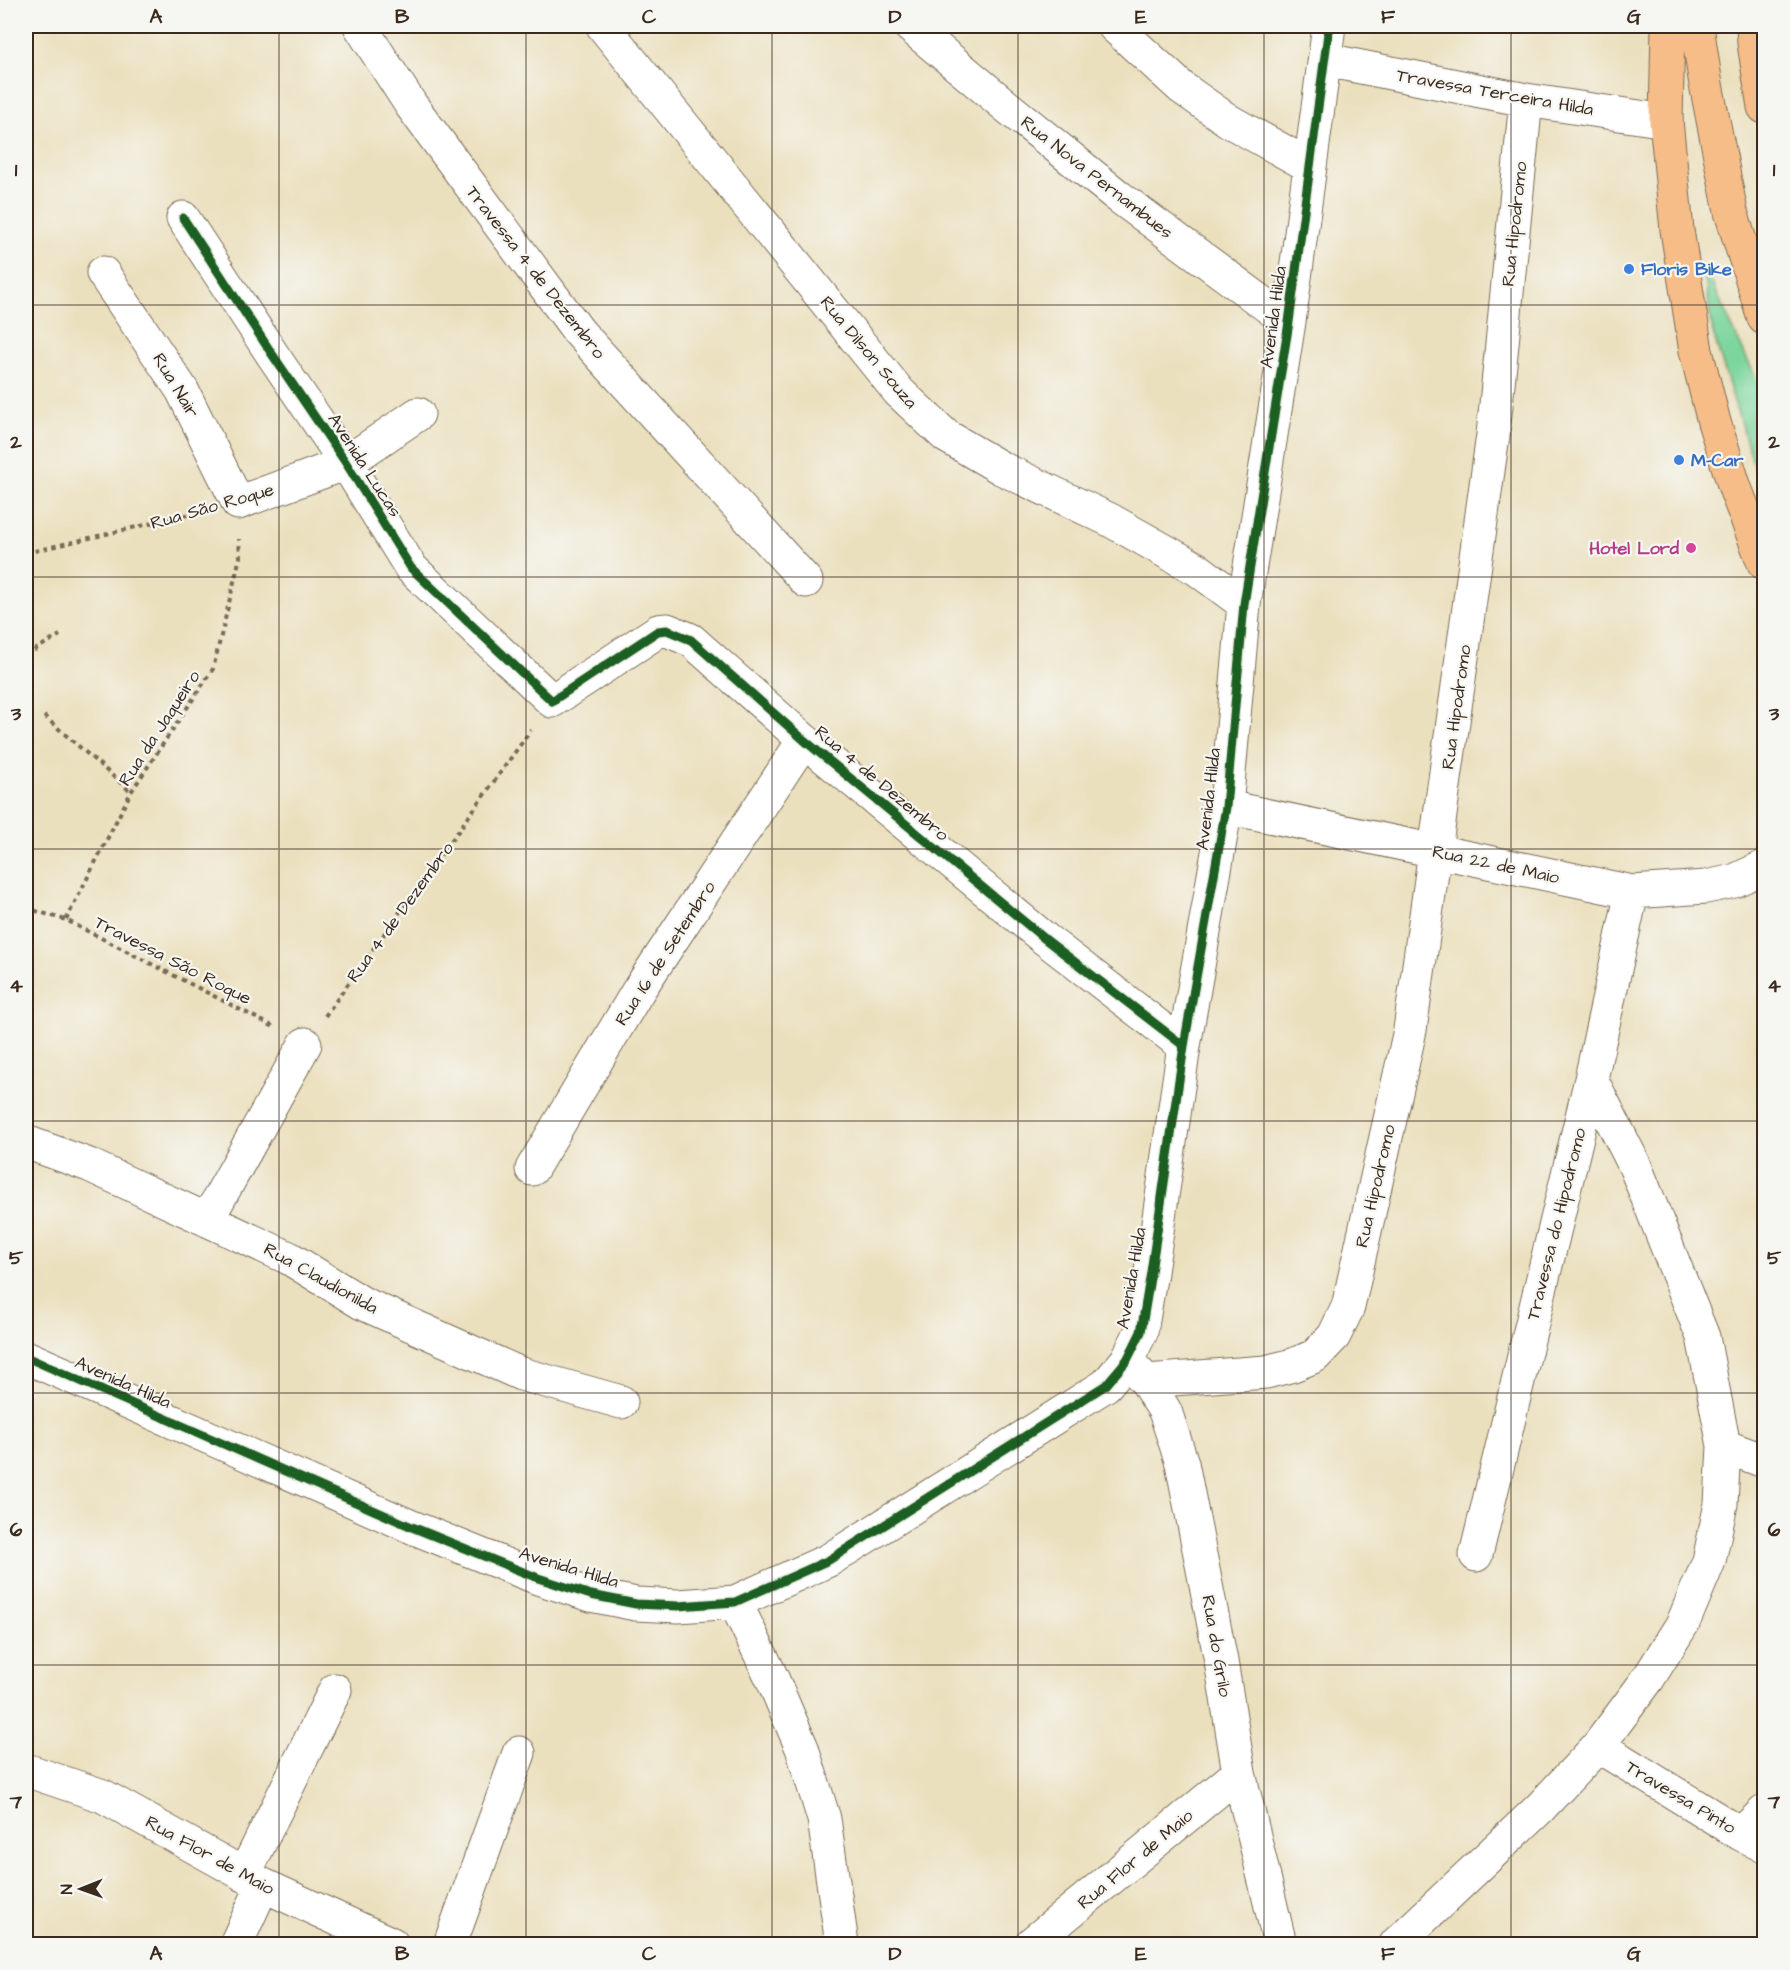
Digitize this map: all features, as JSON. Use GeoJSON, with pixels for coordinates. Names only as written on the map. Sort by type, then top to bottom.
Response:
{"type":"FeatureCollection","features":[{"type":"Feature","properties":{"kind":"main road"},"geometry":{"type":"LineString","coordinates":[[1668,26],[1666,121],[1677,230],[1696,351],[1714,422],[1735,488],[1764,562]]}},
{"type":"Feature","properties":{"kind":"main road"},"geometry":{"type":"LineString","coordinates":[[1697,26],[1731,212],[1764,318]]}},
{"type":"Feature","properties":{"kind":"main road"},"geometry":{"type":"LineString","coordinates":[[1753,26],[1764,107]]}},
{"type":"Feature","properties":{"kind":"street","name":"Travessa 4 de Dezembro"},"geometry":{"type":"LineString","coordinates":[[360,26],[411,105],[579,332],[806,581]]}},
{"type":"Feature","properties":{"kind":"street","name":"Rua Dilson Souza"},"geometry":{"type":"LineString","coordinates":[[603,26],[899,392],[946,436],[1001,468],[1110,520],[1197,569],[1244,604]]}},
{"type":"Feature","properties":{"kind":"street","name":"Rua Nova Pernambues"},"geometry":{"type":"LineString","coordinates":[[910,26],[1119,197],[1289,322]]}},
{"type":"Feature","properties":{"kind":"street"},"geometry":{"type":"LineString","coordinates":[[1114,26],[1182,88],[1229,121],[1310,166]]}},
{"type":"Feature","properties":{"kind":"street","name":"Avenida Hilda"},"geometry":{"type":"LineString","coordinates":[[26,1357],[412,1527],[538,1578],[591,1595],[636,1604],[678,1606],[735,1602],[829,1560],[1106,1385],[1136,1371],[1184,1046],[1226,807],[1244,604],[1289,322],[1329,26]]}},
{"type":"Feature","properties":{"kind":"street","name":"Travessa Terceira Hilda"},"geometry":{"type":"LineString","coordinates":[[1326,60],[1526,100],[1666,121]]}},
{"type":"Feature","properties":{"kind":"street","name":"Rua Hipodromo"},"geometry":{"type":"LineString","coordinates":[[1136,1371],[1266,1371],[1293,1365],[1315,1356],[1334,1336],[1348,1307],[1410,1030],[1493,435],[1526,100]]}},
{"type":"Feature","properties":{"kind":"street","name":"Avenida Lucas"},"geometry":{"type":"LineString","coordinates":[[183,218],[346,463],[411,568],[552,700]]}},
{"type":"Feature","properties":{"kind":"street","name":"Rua Nair"},"geometry":{"type":"LineString","coordinates":[[103,273],[182,390],[238,503]]}},
{"type":"Feature","properties":{"kind":"street","name":"Rua São Roque"},"geometry":{"type":"LineString","coordinates":[[238,503],[346,463],[418,414]]}},
{"type":"Feature","properties":{"kind":"street","name":"Rua 4 de Dezembro"},"geometry":{"type":"LineString","coordinates":[[552,700],[658,631],[667,630],[692,640],[804,740],[1045,939],[1184,1046]]}},
{"type":"Feature","properties":{"kind":"street","name":"Rua 16 de Setembro"},"geometry":{"type":"LineString","coordinates":[[532,1169],[638,991],[804,740]]}},
{"type":"Feature","properties":{"kind":"street","name":"Rua 22 de Maio"},"geometry":{"type":"LineString","coordinates":[[1226,807],[1632,892],[1706,887],[1734,881],[1764,867]]}},
{"type":"Feature","properties":{"kind":"street","name":"Travessa do Hipodromo"},"geometry":{"type":"LineString","coordinates":[[1476,1555],[1591,1078],[1632,892]]}},
{"type":"Feature","properties":{"kind":"street"},"geometry":{"type":"LineString","coordinates":[[207,1220],[306,1044]]}},
{"type":"Feature","properties":{"kind":"street"},"geometry":{"type":"LineString","coordinates":[[1396,1944],[1539,1809],[1598,1746],[1648,1679],[1683,1623],[1709,1561],[1720,1504],[1724,1446],[1702,1337],[1635,1166],[1591,1078]]}},
{"type":"Feature","properties":{"kind":"street","name":"Rua Claudionilda"},"geometry":{"type":"LineString","coordinates":[[26,1142],[89,1165],[289,1258],[362,1303],[510,1370],[621,1402]]}},
{"type":"Feature","properties":{"kind":"street","name":"Rua do Grilo"},"geometry":{"type":"LineString","coordinates":[[1136,1371],[1165,1411],[1182,1463],[1221,1661],[1239,1773],[1280,1944]]}},
{"type":"Feature","properties":{"kind":"street"},"geometry":{"type":"LineString","coordinates":[[1724,1446],[1764,1461]]}},
{"type":"Feature","properties":{"kind":"street"},"geometry":{"type":"LineString","coordinates":[[735,1602],[772,1677],[802,1748],[824,1818],[842,1944]]}},
{"type":"Feature","properties":{"kind":"street"},"geometry":{"type":"LineString","coordinates":[[236,1944],[254,1880],[335,1690]]}},
{"type":"Feature","properties":{"kind":"street","name":"Travessa Pinto"},"geometry":{"type":"LineString","coordinates":[[1598,1746],[1757,1830]]}},
{"type":"Feature","properties":{"kind":"street"},"geometry":{"type":"LineString","coordinates":[[450,1944],[519,1754]]}},
{"type":"Feature","properties":{"kind":"street","name":"Rua Flor de Maio"},"geometry":{"type":"LineString","coordinates":[[26,1770],[103,1796],[254,1880],[392,1944]]}},
{"type":"Feature","properties":{"kind":"street","name":"Rua Flor de Maio"},"geometry":{"type":"LineString","coordinates":[[1031,1944],[1239,1773]]}},
{"type":"Feature","properties":{"kind":"path"},"geometry":{"type":"LineString","coordinates":[[26,655],[60,635]]}},
{"type":"Feature","properties":{"kind":"path"},"geometry":{"type":"LineString","coordinates":[[44,716],[131,792]]}},
{"type":"Feature","properties":{"kind":"green space"},"geometry":{"type":"Polygon","coordinates":[[[1703,264],[1764,396],[1764,498],[1713,333],[1703,264]]]}},
{"type":"Feature","properties":{"kind":"cycle path"},"geometry":{"type":"LineString","coordinates":[[26,1357],[412,1527],[538,1578],[591,1595],[636,1604],[678,1606],[735,1602],[829,1560],[1106,1385],[1127,1360],[1141,1332],[1151,1272],[1184,1046],[1226,807],[1244,604],[1289,322],[1329,26]]}},
{"type":"Feature","properties":{"kind":"cycle path"},"geometry":{"type":"LineString","coordinates":[[183,218],[346,463],[411,568],[552,701],[658,631],[667,630],[691,640],[804,740],[1045,939],[1184,1046]]}},
{"type":"Feature","properties":{"kind":"place","name":"Floris Bike"},"geometry":{"type":"Point","coordinates":[1629,269]}},
{"type":"Feature","properties":{"kind":"place","name":"M-Car"},"geometry":{"type":"Point","coordinates":[1679,460]}},
{"type":"Feature","properties":{"kind":"place","name":"Hotel Lord"},"geometry":{"type":"Point","coordinates":[1691,548]}}]}
